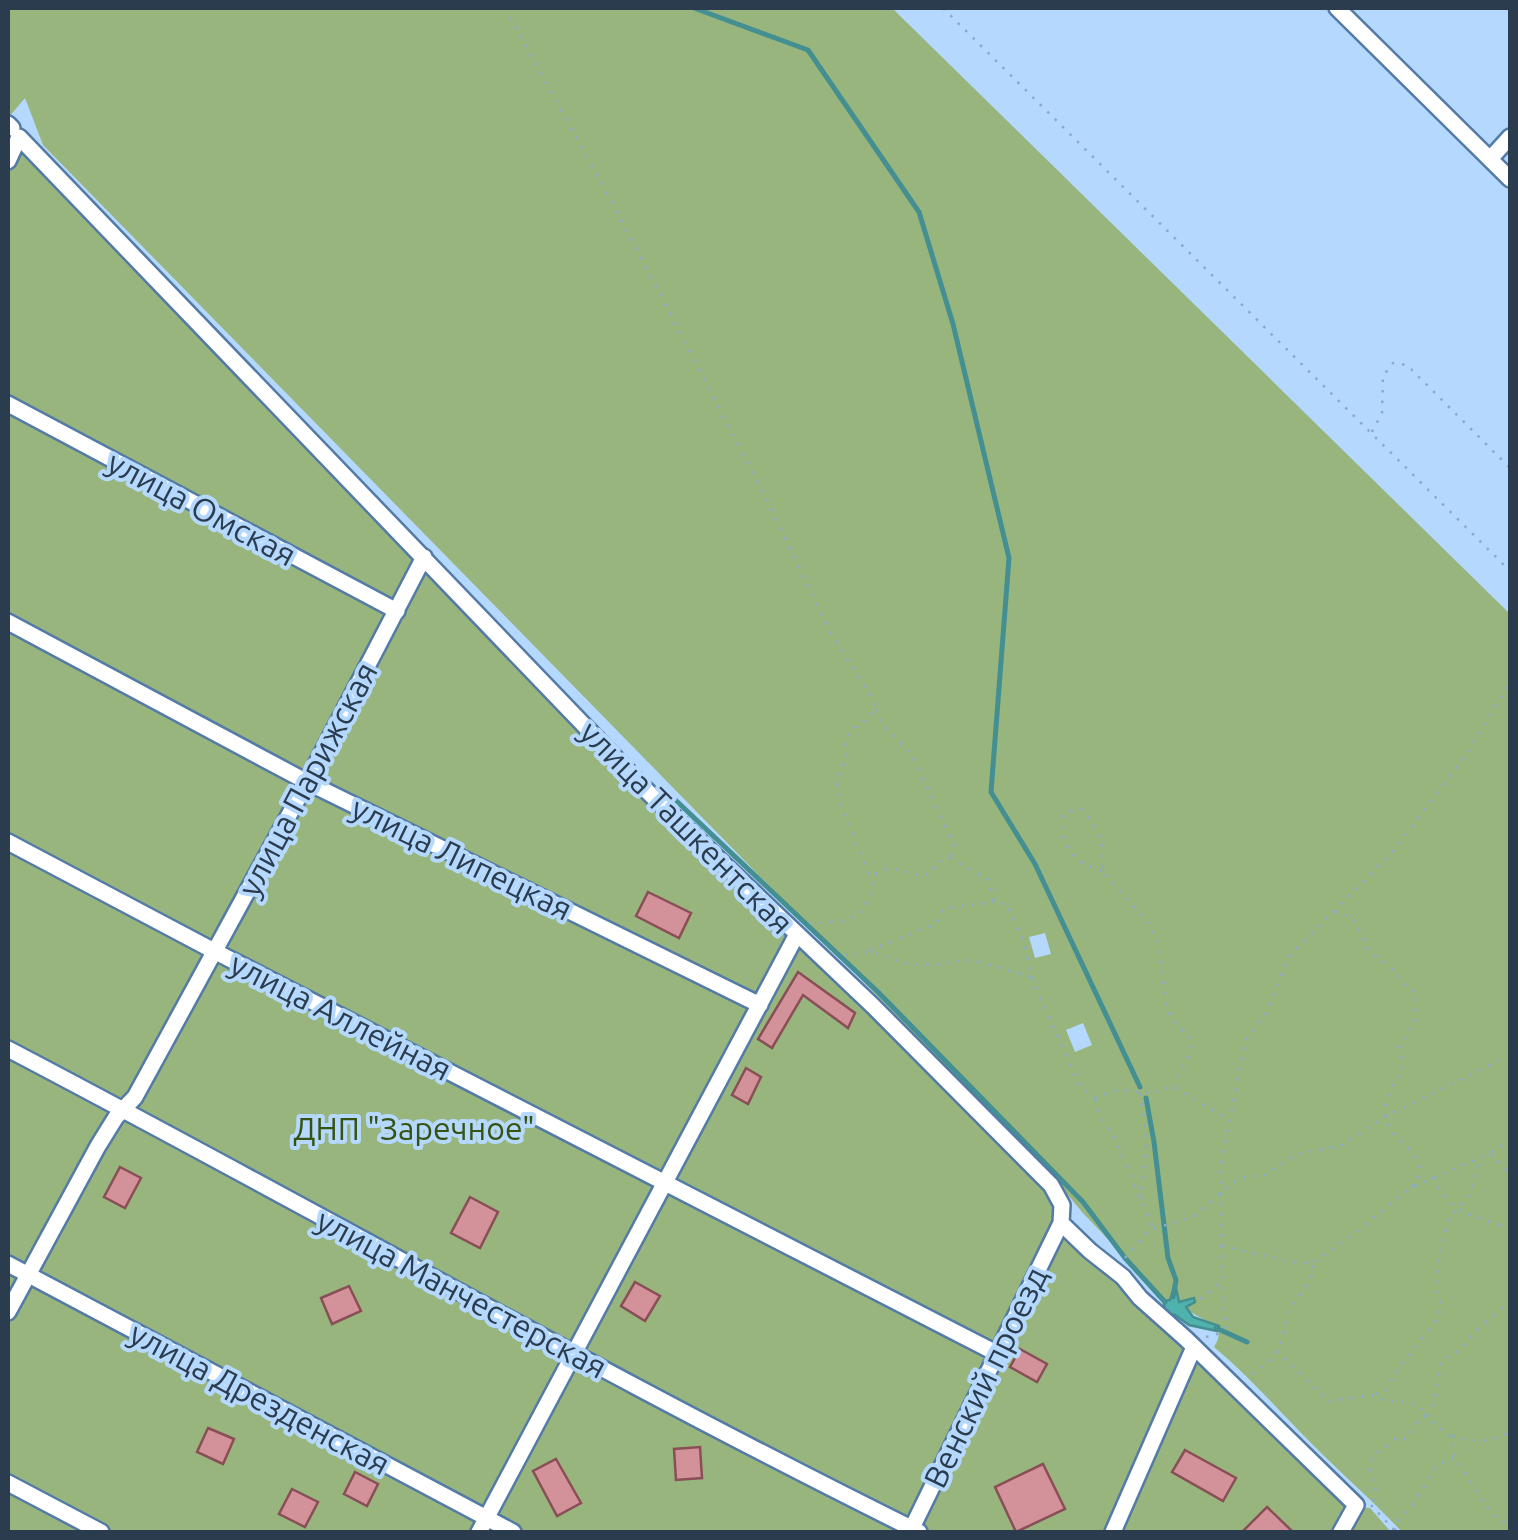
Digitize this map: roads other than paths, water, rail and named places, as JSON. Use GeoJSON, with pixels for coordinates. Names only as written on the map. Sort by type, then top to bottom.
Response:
{"type":"FeatureCollection","features":[{"type":"Feature","properties":{"kind":"street"},"geometry":{"type":"LineString","coordinates":[[1337,8],[1510,179]]}},
{"type":"Feature","properties":{"kind":"street"},"geometry":{"type":"LineString","coordinates":[[8,162],[13,130]]}},
{"type":"Feature","properties":{"kind":"street","name":"улица Ташкентская"},"geometry":{"type":"LineString","coordinates":[[13,130],[651,795],[873,1006],[1050,1185],[1062,1204],[1061,1223],[1363,1505],[1342,1532]]}},
{"type":"Feature","properties":{"kind":"street"},"geometry":{"type":"LineString","coordinates":[[1490,159],[1510,137]]}},
{"type":"Feature","properties":{"kind":"street","name":"улица Омская"},"geometry":{"type":"LineString","coordinates":[[8,404],[398,611]]}},
{"type":"Feature","properties":{"kind":"street","name":"улица Парижская"},"geometry":{"type":"LineString","coordinates":[[8,1312],[98,1146],[135,1098],[424,557]]}},
{"type":"Feature","properties":{"kind":"street","name":"улица Липецкая"},"geometry":{"type":"LineString","coordinates":[[8,622],[307,782],[760,1004]]}},
{"type":"Feature","properties":{"kind":"street","name":"улица Аллейная"},"geometry":{"type":"LineString","coordinates":[[8,842],[996,1353]]}},
{"type":"Feature","properties":{"kind":"street"},"geometry":{"type":"LineString","coordinates":[[483,1526],[796,936]]}},
{"type":"Feature","properties":{"kind":"street","name":"улица Манчестерская"},"geometry":{"type":"LineString","coordinates":[[8,1048],[574,1355],[913,1531]]}},
{"type":"Feature","properties":{"kind":"street","name":"Венский проезд"},"geometry":{"type":"LineString","coordinates":[[913,1531],[1061,1223]]}},
{"type":"Feature","properties":{"kind":"street","name":"улица Дрезденская"},"geometry":{"type":"LineString","coordinates":[[8,1264],[483,1526],[513,1532]]}},
{"type":"Feature","properties":{"kind":"street"},"geometry":{"type":"LineString","coordinates":[[1114,1532],[1196,1349]]}},
{"type":"Feature","properties":{"kind":"street"},"geometry":{"type":"LineString","coordinates":[[8,1483],[95,1531]]}},
{"type":"Feature","properties":{"kind":"waterway"},"geometry":{"type":"LineString","coordinates":[[694,8],[808,50],[919,212],[953,324],[1009,558],[991,792],[1035,864],[1140,1087]]}},
{"type":"Feature","properties":{"kind":"waterway"},"geometry":{"type":"LineString","coordinates":[[668,793],[879,993],[1083,1202],[1125,1258],[1165,1302]]}},
{"type":"Feature","properties":{"kind":"waterway"},"geometry":{"type":"LineString","coordinates":[[1146,1098],[1168,1258],[1176,1280],[1173,1297]]}},
{"type":"Feature","properties":{"kind":"waterway"},"geometry":{"type":"LineString","coordinates":[[1216,1328],[1247,1342]]}},
{"type":"Feature","properties":{"kind":"park label","name":"ДНП \"Заречное\""},"geometry":{"type":"Point","coordinates":[414,1128]}}]}
